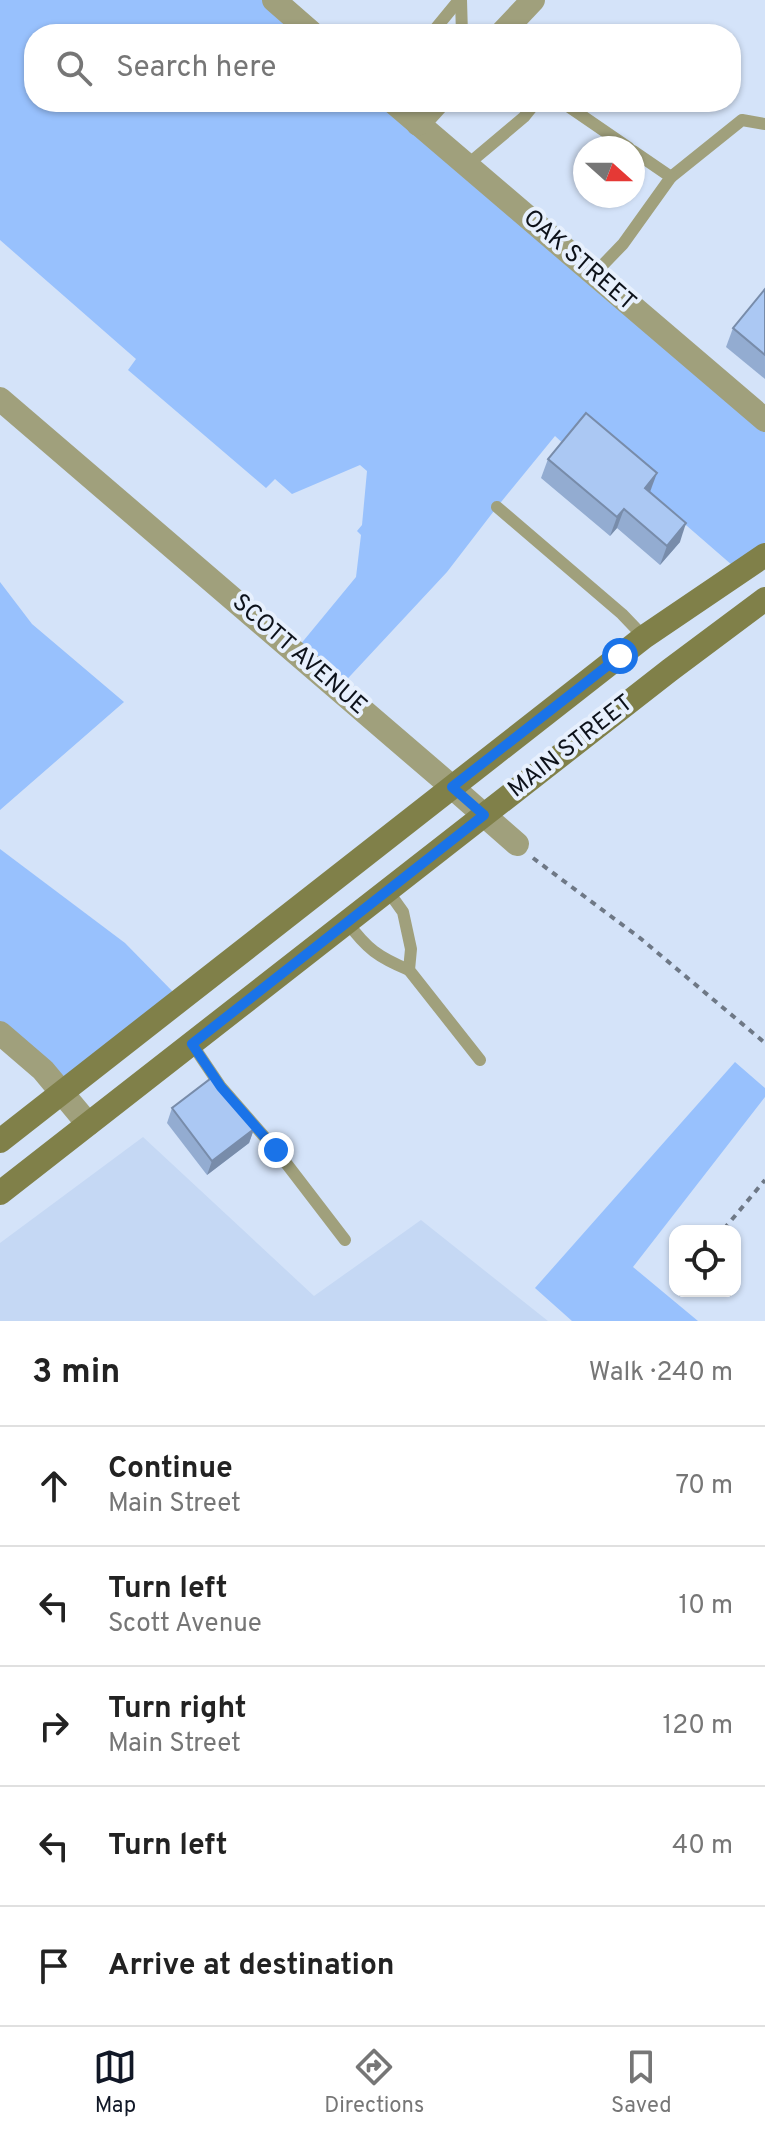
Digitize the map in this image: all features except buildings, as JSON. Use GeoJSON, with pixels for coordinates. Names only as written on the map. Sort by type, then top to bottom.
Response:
{"type":"FeatureCollection","features":[{"type":"Feature","properties":{"kind":"main road","name":"MAIN STREET"},"geometry":{"type":"LineString","coordinates":[[0,1141],[644,637],[765,555]]}},
{"type":"Feature","properties":{"kind":"main road","name":"MAIN STREET"},"geometry":{"type":"LineString","coordinates":[[0,1193],[765,599]]}},
{"type":"Feature","properties":{"kind":"main road"},"geometry":{"type":"LineString","coordinates":[[644,637],[670,670]]}},
{"type":"Feature","properties":{"kind":"street"},"geometry":{"type":"LineString","coordinates":[[274,0],[302,24]]}},
{"type":"Feature","properties":{"kind":"street"},"geometry":{"type":"LineString","coordinates":[[509,24],[528,1]]}},
{"type":"Feature","properties":{"kind":"street","name":"OAK STREET"},"geometry":{"type":"LineString","coordinates":[[404,112],[765,420]]}},
{"type":"Feature","properties":{"kind":"street"},"geometry":{"type":"LineString","coordinates":[[418,124],[429,112]]}},
{"type":"Feature","properties":{"kind":"street","name":"SCOTT AVENUE"},"geometry":{"type":"LineString","coordinates":[[0,399],[517,844]]}},
{"type":"Feature","properties":{"kind":"street"},"geometry":{"type":"LineString","coordinates":[[0,1033],[43,1070],[88,1124]]}},
{"type":"Feature","properties":{"kind":"lane"},"geometry":{"type":"LineString","coordinates":[[440,24],[460,0]]}},
{"type":"Feature","properties":{"kind":"lane"},"geometry":{"type":"LineString","coordinates":[[460,0],[461,24]]}},
{"type":"Feature","properties":{"kind":"lane"},"geometry":{"type":"LineString","coordinates":[[467,165],[528,112]]}},
{"type":"Feature","properties":{"kind":"lane"},"geometry":{"type":"LineString","coordinates":[[576,112],[611,136]]}},
{"type":"Feature","properties":{"kind":"lane"},"geometry":{"type":"LineString","coordinates":[[594,274],[623,244],[671,177],[742,120],[765,124]]}},
{"type":"Feature","properties":{"kind":"lane"},"geometry":{"type":"LineString","coordinates":[[645,159],[671,177]]}},
{"type":"Feature","properties":{"kind":"lane"},"geometry":{"type":"LineString","coordinates":[[497,507],[622,614],[644,637]]}},
{"type":"Feature","properties":{"kind":"lane"},"geometry":{"type":"LineString","coordinates":[[388,891],[403,912],[411,949],[409,970]]}},
{"type":"Feature","properties":{"kind":"lane"},"geometry":{"type":"LineString","coordinates":[[347,922],[363,943],[382,959],[409,970],[480,1060]]}},
{"type":"Feature","properties":{"kind":"lane"},"geometry":{"type":"LineString","coordinates":[[192,1044],[221,1087],[276,1150],[345,1240]]}},
{"type":"Feature","properties":{"kind":"path"},"geometry":{"type":"LineString","coordinates":[[517,844],[640,938],[765,1043]]}},
{"type":"Feature","properties":{"kind":"path"},"geometry":{"type":"LineString","coordinates":[[727,1225],[765,1180]]}},
{"type":"Feature","properties":{"kind":"shaded area"},"geometry":{"type":"Polygon","coordinates":[[[0,0],[274,0],[302,24],[24,24],[24,112],[405,112],[765,420],[765,555],[740,572],[580,433],[567,447],[555,436],[447,572],[338,689],[295,651],[356,577],[361,535],[357,531],[362,525],[367,471],[360,465],[292,494],[275,479],[266,488],[128,370],[136,359],[0,240],[0,0]]]}},
{"type":"Feature","properties":{"kind":"shaded area"},"geometry":{"type":"Polygon","coordinates":[[[0,582],[32,624],[124,702],[0,810],[0,582]]]}},
{"type":"Feature","properties":{"kind":"shaded area"},"geometry":{"type":"Polygon","coordinates":[[[0,849],[125,943],[180,999],[62,1092],[0,1033],[0,849]]]}},
{"type":"Feature","properties":{"kind":"shaded area"},"geometry":{"type":"Polygon","coordinates":[[[735,1062],[765,1088],[765,1097],[633,1267],[698,1321],[572,1321],[535,1288],[735,1062]]]}},
{"type":"Feature","properties":{"kind":"shaded area"},"geometry":{"type":"Polygon","coordinates":[[[143,1137],[314,1296],[421,1220],[548,1321],[0,1321],[0,1243],[143,1137]]]}},
{"type":"Feature","properties":{"kind":"route"},"geometry":{"type":"LineString","coordinates":[[276,1150],[221,1087],[192,1044],[484,815],[452,787],[620,656]]}}]}
